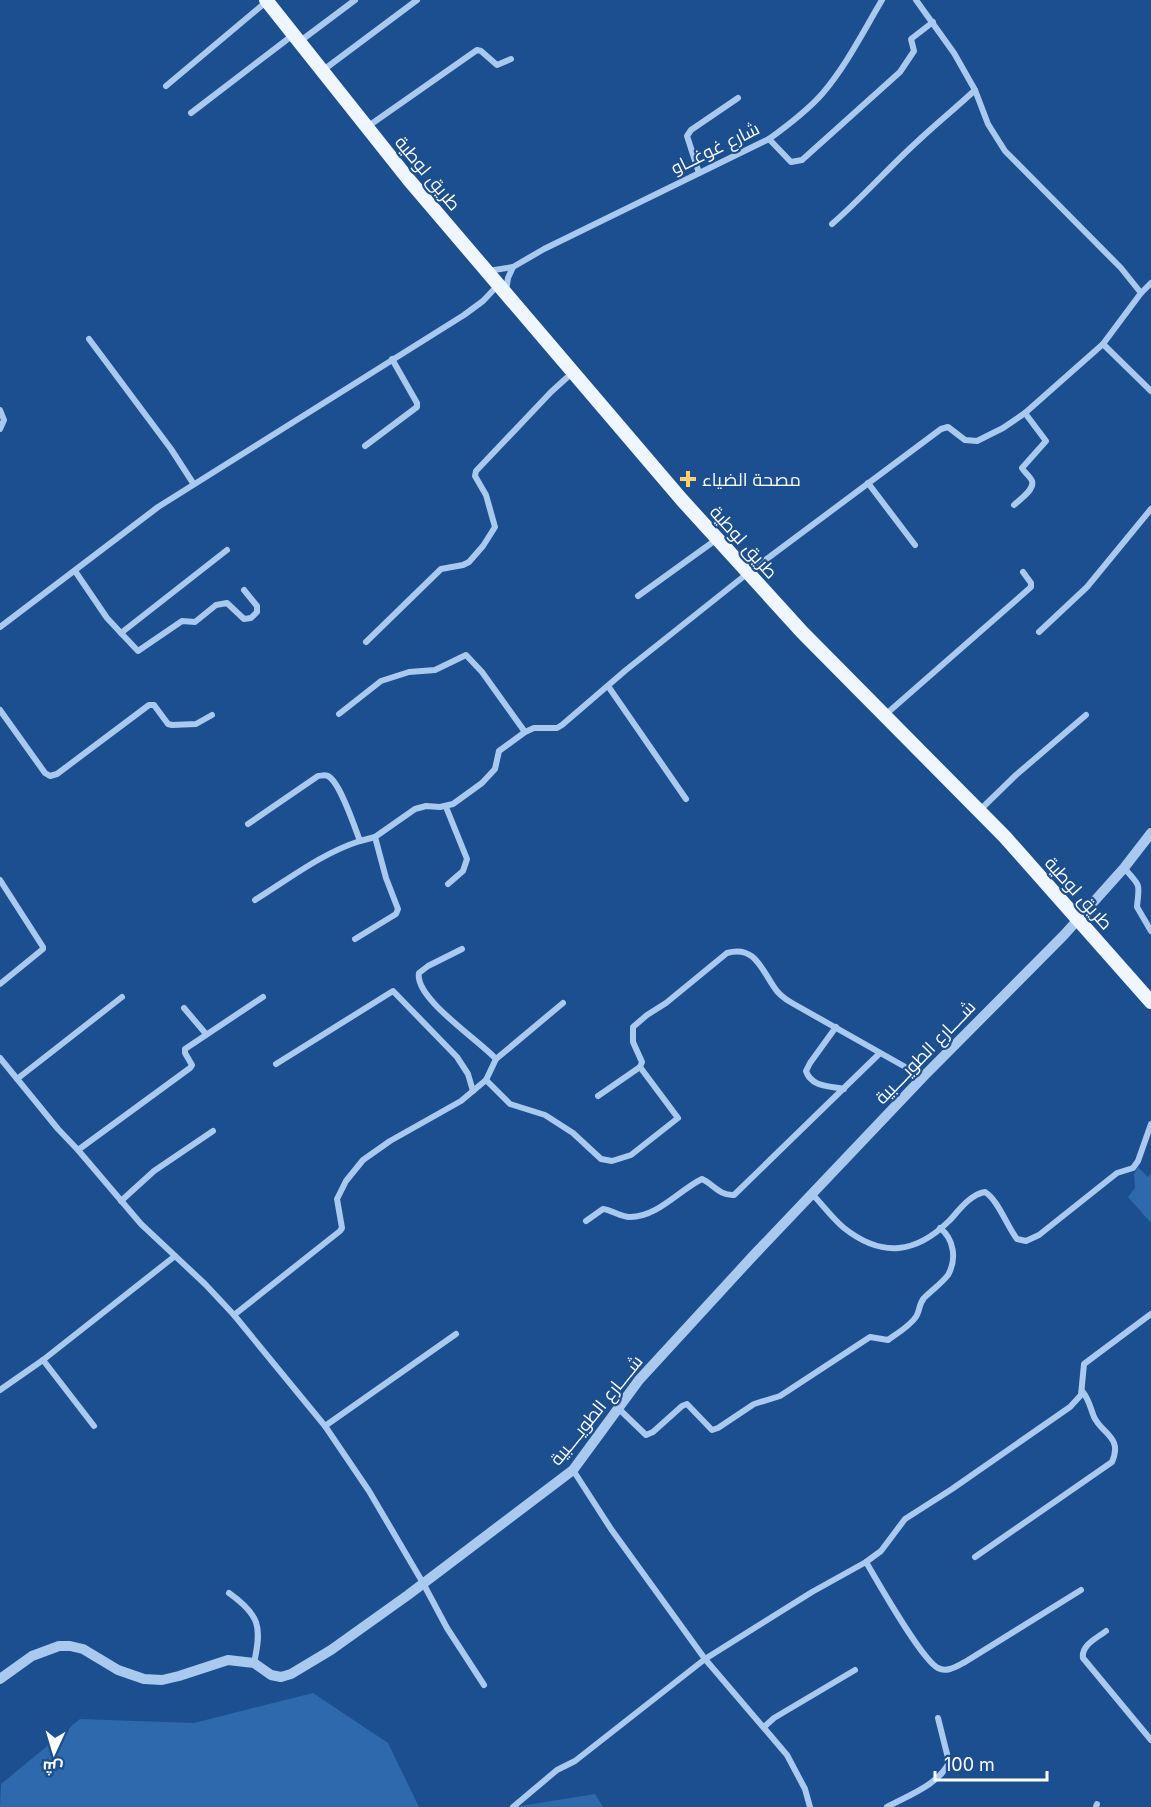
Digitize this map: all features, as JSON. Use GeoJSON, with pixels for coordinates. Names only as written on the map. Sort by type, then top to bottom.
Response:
{"type":"FeatureCollection","features":[{"type":"Feature","properties":{"kind":"main road","name":"طريق لوطية"},"geometry":{"type":"LineString","coordinates":[[266,1],[409,180],[503,287],[572,373],[717,539],[802,632],[980,811],[1151,1002]]}},
{"type":"Feature","properties":{"kind":"street"},"geometry":{"type":"LineString","coordinates":[[191,113],[296,38],[354,0]]}},
{"type":"Feature","properties":{"kind":"street"},"geometry":{"type":"LineString","coordinates":[[322,72],[417,0]]}},
{"type":"Feature","properties":{"kind":"street","name":"شارع غوغــاو"},"geometry":{"type":"LineString","coordinates":[[513,267],[544,249],[769,139],[821,95],[837,74],[882,0]]}},
{"type":"Feature","properties":{"kind":"street"},"geometry":{"type":"LineString","coordinates":[[916,0],[954,53],[975,90],[988,124],[1005,151],[1121,268],[1141,292]]}},
{"type":"Feature","properties":{"kind":"street"},"geometry":{"type":"LineString","coordinates":[[166,87],[266,1]]}},
{"type":"Feature","properties":{"kind":"street"},"geometry":{"type":"LineString","coordinates":[[769,139],[791,162],[802,160],[900,72],[914,51],[911,39],[933,22]]}},
{"type":"Feature","properties":{"kind":"street"},"geometry":{"type":"LineString","coordinates":[[366,127],[477,50],[497,65],[511,59]]}},
{"type":"Feature","properties":{"kind":"street"},"geometry":{"type":"LineString","coordinates":[[832,224],[919,139],[945,119],[975,90]]}},
{"type":"Feature","properties":{"kind":"street"},"geometry":{"type":"LineString","coordinates":[[699,173],[687,136],[691,130],[738,98]]}},
{"type":"Feature","properties":{"kind":"street"},"geometry":{"type":"LineString","coordinates":[[488,271],[513,267]]}},
{"type":"Feature","properties":{"kind":"street"},"geometry":{"type":"LineString","coordinates":[[0,627],[193,483],[464,315],[503,287],[513,267]]}},
{"type":"Feature","properties":{"kind":"street"},"geometry":{"type":"LineString","coordinates":[[255,900],[346,845],[375,837],[414,809],[426,806],[446,807],[453,804],[482,783],[495,769],[499,752],[534,728],[557,728],[748,573],[943,427],[948,427],[965,440],[977,441],[1003,428],[1025,413],[1103,344],[1141,292],[1151,283]]}},
{"type":"Feature","properties":{"kind":"street"},"geometry":{"type":"LineString","coordinates":[[89,339],[171,449],[193,483]]}},
{"type":"Feature","properties":{"kind":"street"},"geometry":{"type":"LineString","coordinates":[[1103,344],[1151,391]]}},
{"type":"Feature","properties":{"kind":"street"},"geometry":{"type":"LineString","coordinates":[[365,446],[417,407],[417,403],[392,359]]}},
{"type":"Feature","properties":{"kind":"street"},"geometry":{"type":"LineString","coordinates":[[366,642],[441,569],[464,565],[483,546],[495,527],[492,510],[475,476],[476,471],[514,429],[572,373]]}},
{"type":"Feature","properties":{"kind":"street"},"geometry":{"type":"LineString","coordinates":[[0,410],[4,420],[0,429]]}},
{"type":"Feature","properties":{"kind":"street"},"geometry":{"type":"LineString","coordinates":[[1014,505],[1032,485],[1032,481],[1022,470],[1023,467],[1046,441],[1025,413]]}},
{"type":"Feature","properties":{"kind":"street"},"geometry":{"type":"LineString","coordinates":[[868,483],[915,545]]}},
{"type":"Feature","properties":{"kind":"street"},"geometry":{"type":"LineString","coordinates":[[1039,632],[1087,587],[1151,509]]}},
{"type":"Feature","properties":{"kind":"street"},"geometry":{"type":"LineString","coordinates":[[638,596],[717,539]]}},
{"type":"Feature","properties":{"kind":"street"},"geometry":{"type":"LineString","coordinates":[[121,633],[227,550]]}},
{"type":"Feature","properties":{"kind":"street"},"geometry":{"type":"LineString","coordinates":[[75,571],[107,618],[138,651],[183,621],[195,622],[219,603],[227,603],[244,619],[251,618],[258,610],[244,590]]}},
{"type":"Feature","properties":{"kind":"street"},"geometry":{"type":"LineString","coordinates":[[885,716],[1031,587],[1023,572]]}},
{"type":"Feature","properties":{"kind":"street"},"geometry":{"type":"LineString","coordinates":[[339,714],[381,681],[409,672],[435,670],[464,655],[469,656],[482,672],[525,732]]}},
{"type":"Feature","properties":{"kind":"street"},"geometry":{"type":"LineString","coordinates":[[608,686],[686,799]]}},
{"type":"Feature","properties":{"kind":"street"},"geometry":{"type":"LineString","coordinates":[[0,710],[45,773],[50,776],[57,774],[149,705],[154,705],[168,724],[172,725],[194,724],[212,715]]}},
{"type":"Feature","properties":{"kind":"street"},"geometry":{"type":"LineString","coordinates":[[980,811],[1016,775],[1086,715]]}},
{"type":"Feature","properties":{"kind":"street"},"geometry":{"type":"LineString","coordinates":[[248,824],[318,776],[326,775],[337,787],[360,841]]}},
{"type":"Feature","properties":{"kind":"street"},"geometry":{"type":"LineString","coordinates":[[446,807],[467,859],[464,871],[448,884]]}},
{"type":"Feature","properties":{"kind":"street","name":"شــــارع الطويــــبية"},"geometry":{"type":"LineString","coordinates":[[0,1679],[32,1656],[59,1646],[82,1649],[117,1671],[144,1679],[162,1680],[228,1660],[254,1663],[272,1675],[281,1677],[291,1674],[331,1650],[490,1535],[573,1470],[639,1380],[923,1077],[1078,919],[1124,868],[1151,833]]}},
{"type":"Feature","properties":{"kind":"street"},"geometry":{"type":"LineString","coordinates":[[355,939],[396,914],[398,909],[386,878],[375,837]]}},
{"type":"Feature","properties":{"kind":"street"},"geometry":{"type":"LineString","coordinates":[[1124,868],[1137,882],[1140,891],[1137,907],[1151,930]]}},
{"type":"Feature","properties":{"kind":"street"},"geometry":{"type":"LineString","coordinates":[[0,880],[44,947],[0,984]]}},
{"type":"Feature","properties":{"kind":"street"},"geometry":{"type":"LineString","coordinates":[[462,948],[428,966],[419,973],[418,981],[438,1008],[496,1059]]}},
{"type":"Feature","properties":{"kind":"street"},"geometry":{"type":"LineString","coordinates":[[598,1096],[640,1067],[642,1062],[633,1042],[633,1027],[666,1003],[727,952],[737,950],[749,954],[756,961],[783,997],[879,1054],[923,1077]]}},
{"type":"Feature","properties":{"kind":"street"},"geometry":{"type":"LineString","coordinates":[[276,1064],[393,991],[457,1057],[468,1074],[473,1091]]}},
{"type":"Feature","properties":{"kind":"street"},"geometry":{"type":"LineString","coordinates":[[17,1079],[122,997]]}},
{"type":"Feature","properties":{"kind":"street"},"geometry":{"type":"LineString","coordinates":[[78,1150],[190,1068],[192,1065],[185,1049],[262,997]]}},
{"type":"Feature","properties":{"kind":"street"},"geometry":{"type":"LineString","coordinates":[[234,1315],[340,1231],[342,1228],[337,1199],[346,1181],[363,1160],[390,1141],[448,1110],[473,1091],[486,1080],[496,1059],[563,1003]]}},
{"type":"Feature","properties":{"kind":"street"},"geometry":{"type":"LineString","coordinates":[[184,1008],[206,1034]]}},
{"type":"Feature","properties":{"kind":"street"},"geometry":{"type":"LineString","coordinates":[[836,1028],[806,1071],[814,1083],[844,1089]]}},
{"type":"Feature","properties":{"kind":"street"},"geometry":{"type":"LineString","coordinates":[[586,1221],[603,1209],[629,1217],[642,1215],[702,1179],[719,1191],[734,1195],[879,1054]]}},
{"type":"Feature","properties":{"kind":"street"},"geometry":{"type":"LineString","coordinates":[[0,1058],[141,1224],[234,1315],[326,1426],[369,1491],[447,1628],[484,1685]]}},
{"type":"Feature","properties":{"kind":"street"},"geometry":{"type":"LineString","coordinates":[[486,1080],[510,1104],[545,1115],[573,1133],[602,1159],[612,1161],[631,1155],[678,1118],[640,1067]]}},
{"type":"Feature","properties":{"kind":"street"},"geometry":{"type":"LineString","coordinates":[[812,1194],[843,1227],[870,1244],[883,1248],[910,1247],[940,1228],[977,1194],[985,1192],[991,1196],[1017,1239],[1034,1239],[1117,1173],[1133,1168],[1138,1161],[1151,1124]]}},
{"type":"Feature","properties":{"kind":"street"},"geometry":{"type":"LineString","coordinates":[[121,1201],[154,1171],[213,1131]]}},
{"type":"Feature","properties":{"kind":"street"},"geometry":{"type":"LineString","coordinates":[[618,1408],[645,1435],[653,1432],[687,1404],[712,1430],[754,1404],[780,1396],[870,1337],[888,1340],[916,1317],[923,1299],[948,1274],[953,1260],[952,1243],[947,1233],[940,1228]]}},
{"type":"Feature","properties":{"kind":"street"},"geometry":{"type":"LineString","coordinates":[[0,1390],[43,1360],[176,1256]]}},
{"type":"Feature","properties":{"kind":"street"},"geometry":{"type":"LineString","coordinates":[[513,1807],[556,1770],[575,1761],[705,1659],[812,1592],[866,1562],[881,1551],[904,1519],[952,1489],[1070,1407],[1078,1400],[1082,1391],[1083,1367],[1086,1361],[1151,1314]]}},
{"type":"Feature","properties":{"kind":"street"},"geometry":{"type":"LineString","coordinates":[[326,1426],[456,1334]]}},
{"type":"Feature","properties":{"kind":"street"},"geometry":{"type":"LineString","coordinates":[[43,1360],[94,1426]]}},
{"type":"Feature","properties":{"kind":"street"},"geometry":{"type":"LineString","coordinates":[[975,1557],[1112,1462],[1115,1456],[1113,1441],[1094,1416],[1092,1406],[1082,1391]]}},
{"type":"Feature","properties":{"kind":"street"},"geometry":{"type":"LineString","coordinates":[[573,1470],[611,1529],[705,1659],[787,1755],[805,1789],[810,1807]]}},
{"type":"Feature","properties":{"kind":"street"},"geometry":{"type":"LineString","coordinates":[[866,1562],[913,1638],[932,1663],[945,1670],[965,1662],[1081,1590]]}},
{"type":"Feature","properties":{"kind":"street"},"geometry":{"type":"LineString","coordinates":[[229,1593],[245,1605],[257,1624],[258,1643],[254,1663]]}},
{"type":"Feature","properties":{"kind":"street"},"geometry":{"type":"LineString","coordinates":[[1106,1632],[1084,1648],[1083,1658],[1151,1740]]}},
{"type":"Feature","properties":{"kind":"street"},"geometry":{"type":"LineString","coordinates":[[764,1727],[774,1718],[855,1670]]}},
{"type":"Feature","properties":{"kind":"street"},"geometry":{"type":"LineString","coordinates":[[887,1807],[933,1781],[946,1769],[949,1762],[938,1718]]}},
{"type":"Feature","properties":{"kind":"shaded area"},"geometry":{"type":"Polygon","coordinates":[[[1138,1167],[1148,1177],[1151,1173],[1151,1223],[1128,1197],[1135,1188],[1134,1174],[1138,1167]]]}},
{"type":"Feature","properties":{"kind":"shaded area"},"geometry":{"type":"Polygon","coordinates":[[[313,1693],[388,1743],[419,1807],[0,1807],[1,1784],[80,1719],[194,1723],[313,1693]]]}},
{"type":"Feature","properties":{"kind":"shaded area"},"geometry":{"type":"Polygon","coordinates":[[[595,1794],[603,1807],[514,1807],[595,1794]]]}},
{"type":"Feature","properties":{"kind":"place","name":"مصحة الضياء"},"geometry":{"type":"Point","coordinates":[688,479]}}]}
